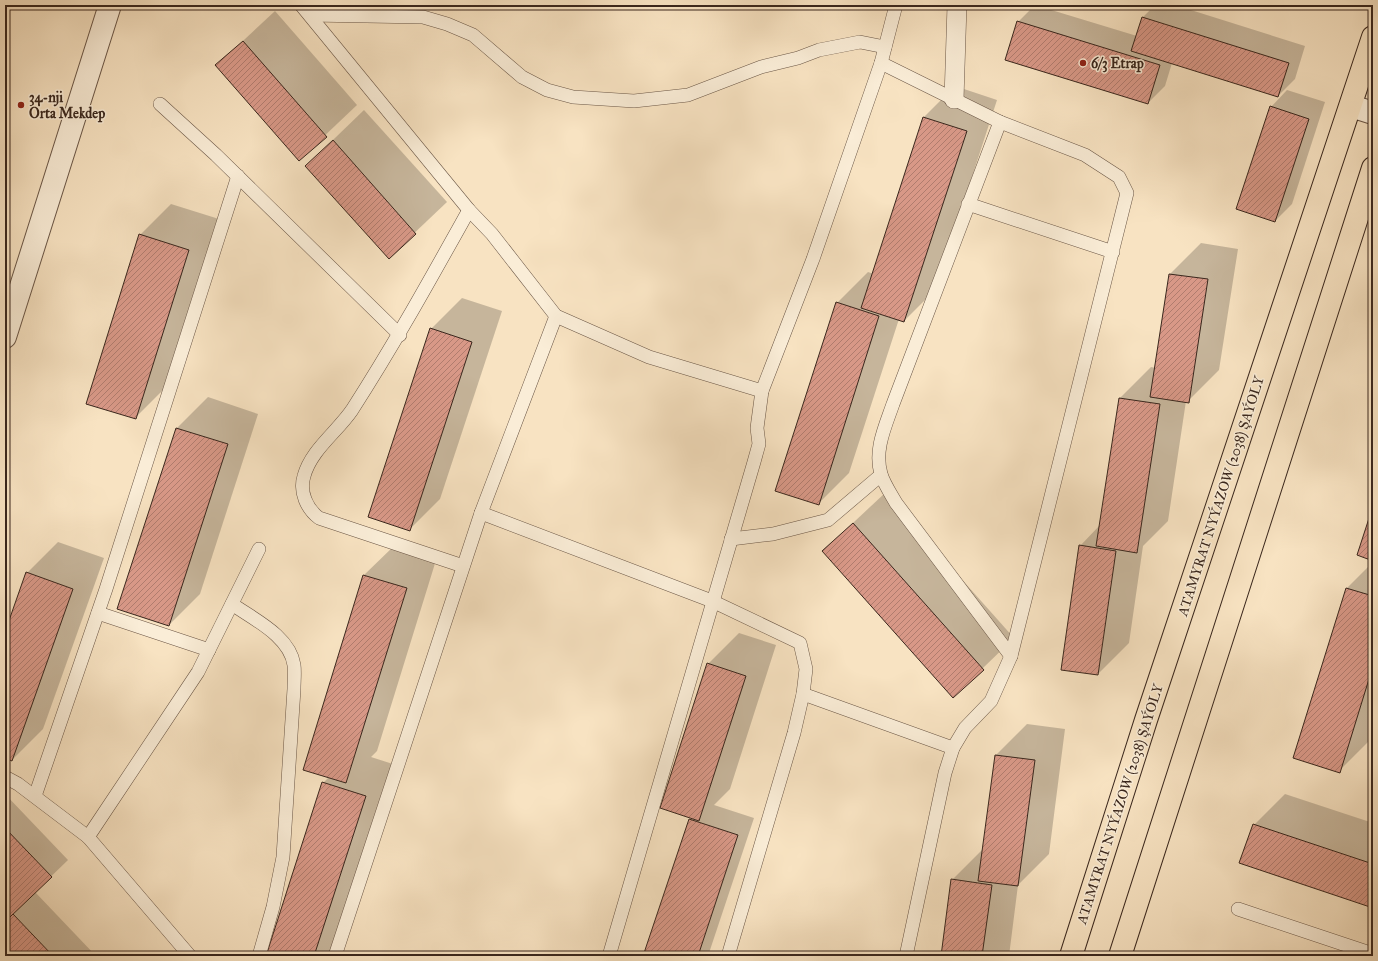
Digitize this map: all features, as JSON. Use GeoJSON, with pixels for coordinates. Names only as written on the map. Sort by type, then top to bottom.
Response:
{"type":"FeatureCollection","features":[{"type":"Feature","properties":{"kind":"main road","name":"ATAMYRAT NYÝAZOW (2038) ŞAÝOLY"},"geometry":{"type":"LineString","coordinates":[[1071,956],[1146,720],[1373,37]]}},
{"type":"Feature","properties":{"kind":"main road"},"geometry":{"type":"LineString","coordinates":[[1120,956],[1373,168]]}},
{"type":"Feature","properties":{"kind":"street"},"geometry":{"type":"LineString","coordinates":[[5,337],[110,5]]}},
{"type":"Feature","properties":{"kind":"street"},"geometry":{"type":"LineString","coordinates":[[954,99],[958,5]]}},
{"type":"Feature","properties":{"kind":"street"},"geometry":{"type":"LineString","coordinates":[[1350,106],[1373,113]]}},
{"type":"Feature","properties":{"kind":"lane"},"geometry":{"type":"LineString","coordinates":[[301,5],[469,210],[492,234],[556,316],[649,358],[762,391]]}},
{"type":"Feature","properties":{"kind":"lane"},"geometry":{"type":"LineString","coordinates":[[609,956],[759,444],[757,428],[762,391],[813,259],[881,63],[896,5]]}},
{"type":"Feature","properties":{"kind":"lane"},"geometry":{"type":"LineString","coordinates":[[310,15],[423,17],[447,24],[473,35],[522,77],[547,90],[573,98],[634,101],[688,95],[761,67],[798,58],[819,50],[860,42],[885,47]]}},
{"type":"Feature","properties":{"kind":"lane"},"geometry":{"type":"LineString","coordinates":[[881,63],[1000,122],[1085,155],[1119,177],[1127,193],[1011,656],[991,701],[965,728],[953,748],[945,773],[906,956]]}},
{"type":"Feature","properties":{"kind":"lane"},"geometry":{"type":"LineString","coordinates":[[160,104],[238,176],[400,335]]}},
{"type":"Feature","properties":{"kind":"lane"},"geometry":{"type":"LineString","coordinates":[[1000,122],[968,204],[881,440],[878,456],[881,475],[896,502],[1011,656]]}},
{"type":"Feature","properties":{"kind":"lane"},"geometry":{"type":"LineString","coordinates":[[35,796],[98,613],[238,176]]}},
{"type":"Feature","properties":{"kind":"lane"},"geometry":{"type":"LineString","coordinates":[[968,204],[1113,252]]}},
{"type":"Feature","properties":{"kind":"lane"},"geometry":{"type":"LineString","coordinates":[[463,566],[320,518],[312,513],[303,495],[303,478],[310,461],[350,412],[400,335],[469,210]]}},
{"type":"Feature","properties":{"kind":"lane"},"geometry":{"type":"LineString","coordinates":[[335,956],[481,512],[556,316]]}},
{"type":"Feature","properties":{"kind":"lane"},"geometry":{"type":"LineString","coordinates":[[731,539],[773,534],[828,520],[881,475]]}},
{"type":"Feature","properties":{"kind":"lane"},"geometry":{"type":"LineString","coordinates":[[481,512],[712,601],[800,643],[806,669],[803,694],[794,733],[728,956]]}},
{"type":"Feature","properties":{"kind":"lane"},"geometry":{"type":"LineString","coordinates":[[88,837],[198,672],[259,548]]}},
{"type":"Feature","properties":{"kind":"lane"},"geometry":{"type":"LineString","coordinates":[[232,604],[281,639],[289,650],[294,664],[294,689],[283,857],[273,907],[258,956]]}},
{"type":"Feature","properties":{"kind":"lane"},"geometry":{"type":"LineString","coordinates":[[98,613],[209,650]]}},
{"type":"Feature","properties":{"kind":"lane"},"geometry":{"type":"LineString","coordinates":[[803,694],[953,748]]}},
{"type":"Feature","properties":{"kind":"lane"},"geometry":{"type":"LineString","coordinates":[[5,777],[35,796],[88,837],[190,956]]}},
{"type":"Feature","properties":{"kind":"lane"},"geometry":{"type":"LineString","coordinates":[[1238,909],[1373,954]]}},
{"type":"Feature","properties":{"kind":"building"},"geometry":{"type":"Polygon","coordinates":[[[1142,17],[1289,63],[1278,97],[1131,51],[1142,17]]]}},
{"type":"Feature","properties":{"kind":"building","name":"6/3 Etrap"},"geometry":{"type":"Polygon","coordinates":[[[1017,21],[1160,65],[1148,104],[1005,60],[1017,21]]]}},
{"type":"Feature","properties":{"kind":"building"},"geometry":{"type":"Polygon","coordinates":[[[243,41],[327,137],[299,161],[215,65],[243,41]]]}},
{"type":"Feature","properties":{"kind":"building"},"geometry":{"type":"Polygon","coordinates":[[[1270,106],[1309,119],[1275,222],[1236,209],[1270,106]]]}},
{"type":"Feature","properties":{"kind":"building"},"geometry":{"type":"Polygon","coordinates":[[[923,117],[967,131],[904,322],[861,308],[923,117]]]}},
{"type":"Feature","properties":{"kind":"building"},"geometry":{"type":"Polygon","coordinates":[[[333,140],[416,234],[389,259],[305,166],[333,140]]]}},
{"type":"Feature","properties":{"kind":"building"},"geometry":{"type":"Polygon","coordinates":[[[139,234],[189,250],[136,419],[86,404],[139,234]]]}},
{"type":"Feature","properties":{"kind":"building"},"geometry":{"type":"Polygon","coordinates":[[[1169,274],[1208,279],[1189,403],[1150,397],[1169,274]]]}},
{"type":"Feature","properties":{"kind":"building"},"geometry":{"type":"Polygon","coordinates":[[[836,302],[879,316],[819,505],[775,491],[836,302]]]}},
{"type":"Feature","properties":{"kind":"building"},"geometry":{"type":"Polygon","coordinates":[[[430,328],[472,342],[410,531],[368,517],[430,328]]]}},
{"type":"Feature","properties":{"kind":"building"},"geometry":{"type":"Polygon","coordinates":[[[1119,398],[1160,404],[1137,553],[1096,546],[1119,398]]]}},
{"type":"Feature","properties":{"kind":"building"},"geometry":{"type":"Polygon","coordinates":[[[176,428],[228,444],[169,626],[117,609],[176,428]]]}},
{"type":"Feature","properties":{"kind":"building"},"geometry":{"type":"Polygon","coordinates":[[[1373,506],[1373,561],[1357,555],[1373,506]]]}},
{"type":"Feature","properties":{"kind":"building"},"geometry":{"type":"Polygon","coordinates":[[[853,523],[984,670],[953,698],[822,551],[853,523]]]}},
{"type":"Feature","properties":{"kind":"building"},"geometry":{"type":"Polygon","coordinates":[[[1079,545],[1116,551],[1098,675],[1061,670],[1079,545]]]}},
{"type":"Feature","properties":{"kind":"building"},"geometry":{"type":"Polygon","coordinates":[[[26,572],[73,589],[12,761],[5,758],[5,632],[26,572]]]}},
{"type":"Feature","properties":{"kind":"building"},"geometry":{"type":"Polygon","coordinates":[[[363,575],[407,588],[346,783],[303,770],[363,575]]]}},
{"type":"Feature","properties":{"kind":"building"},"geometry":{"type":"Polygon","coordinates":[[[1346,588],[1373,596],[1373,666],[1340,773],[1293,758],[1346,588]]]}},
{"type":"Feature","properties":{"kind":"building"},"geometry":{"type":"Polygon","coordinates":[[[707,663],[746,676],[699,821],[660,808],[707,663]]]}},
{"type":"Feature","properties":{"kind":"building"},"geometry":{"type":"Polygon","coordinates":[[[995,755],[1035,760],[1018,886],[978,881],[995,755]]]}},
{"type":"Feature","properties":{"kind":"building"},"geometry":{"type":"Polygon","coordinates":[[[322,782],[366,796],[314,956],[266,956],[322,782]]]}},
{"type":"Feature","properties":{"kind":"building"},"geometry":{"type":"Polygon","coordinates":[[[689,819],[738,835],[698,956],[643,956],[689,819]]]}},
{"type":"Feature","properties":{"kind":"building"},"geometry":{"type":"Polygon","coordinates":[[[1253,824],[1373,864],[1373,908],[1239,863],[1253,824]]]}},
{"type":"Feature","properties":{"kind":"building"},"geometry":{"type":"Polygon","coordinates":[[[5,828],[52,877],[9,918],[5,914],[5,828]]]}},
{"type":"Feature","properties":{"kind":"building"},"geometry":{"type":"Polygon","coordinates":[[[951,879],[992,885],[982,956],[941,956],[951,879]]]}},
{"type":"Feature","properties":{"kind":"building"},"geometry":{"type":"Polygon","coordinates":[[[5,914],[9,918],[13,914],[53,956],[5,956],[5,914]]]}},
{"type":"Feature","properties":{"kind":"place","name":"6/3 Etrap"},"geometry":{"type":"Point","coordinates":[1083,63]}},
{"type":"Feature","properties":{"kind":"place","name":"34-nji Orta Mekdep"},"geometry":{"type":"Point","coordinates":[21,105]}}]}
